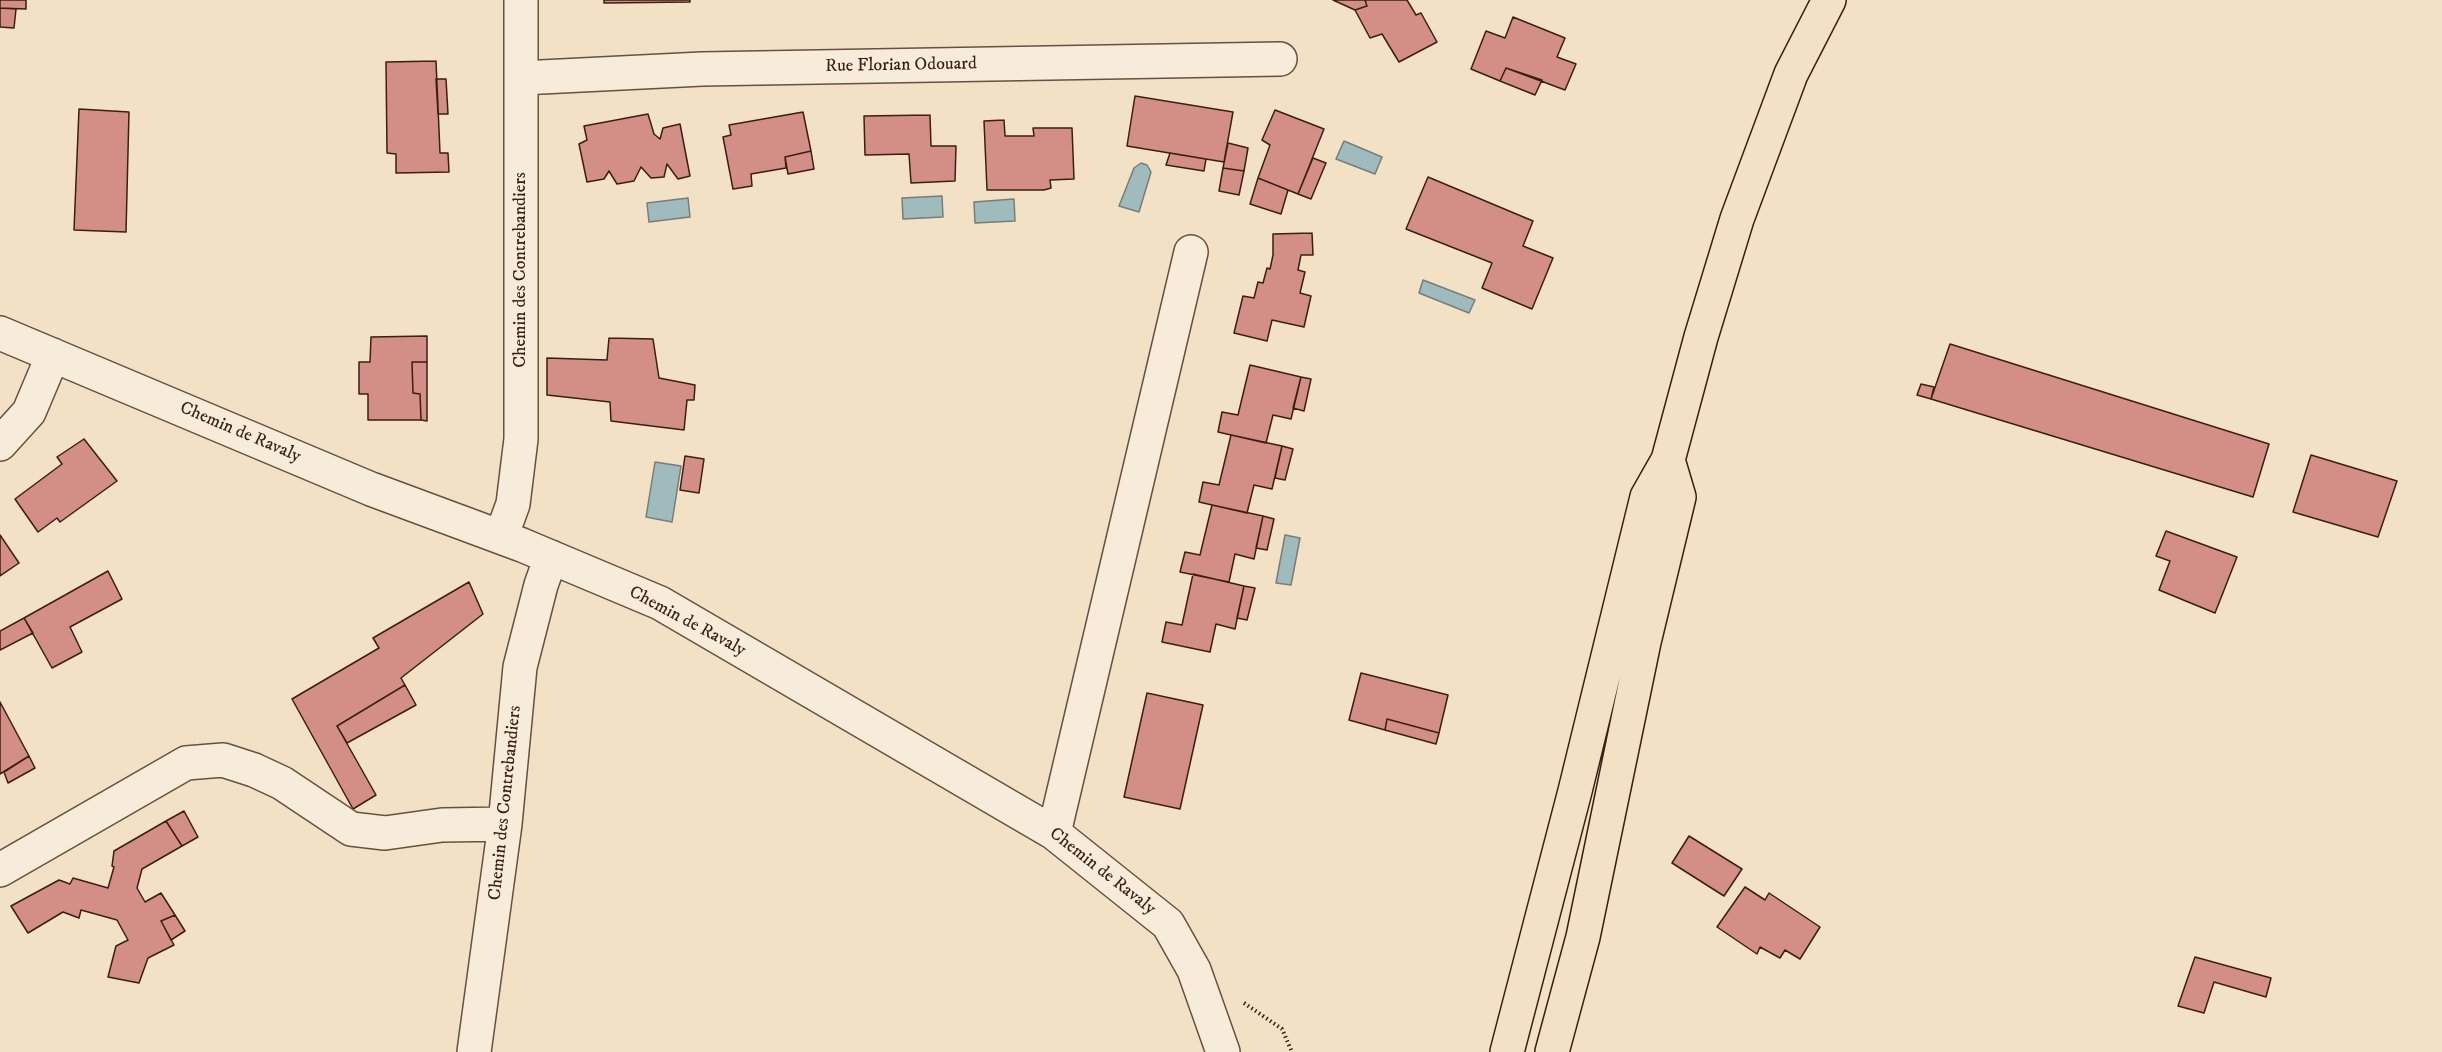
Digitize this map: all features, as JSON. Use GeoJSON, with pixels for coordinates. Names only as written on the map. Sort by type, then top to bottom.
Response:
{"type":"FeatureCollection","features":[{"type":"Feature","properties":{"kind":"main road"},"geometry":{"type":"LineString","coordinates":[[1507,1052],[1575,791],[1647,497],[1668,460],[1701,337],[1737,219],[1791,74],[1829,0]]}},
{"type":"Feature","properties":{"kind":"main road"},"geometry":{"type":"LineString","coordinates":[[1552,1052],[1583,937],[1644,642],[1679,497],[1668,460]]}},
{"type":"Feature","properties":{"kind":"street","name":"Chemin des Contrebandiers"},"geometry":{"type":"LineString","coordinates":[[501,537],[513,504],[521,439],[522,0]]}},
{"type":"Feature","properties":{"kind":"street","name":"Rue Florian Odouard"},"geometry":{"type":"LineString","coordinates":[[521,78],[714,69],[1280,59]]}},
{"type":"Feature","properties":{"kind":"street"},"geometry":{"type":"LineString","coordinates":[[1054,833],[1191,252]]}},
{"type":"Feature","properties":{"kind":"street","name":"Chemin de Ravaly"},"geometry":{"type":"LineString","coordinates":[[0,333],[371,489],[501,537],[660,603],[1054,833],[1168,924],[1194,970],[1223,1052]]}},
{"type":"Feature","properties":{"kind":"street"},"geometry":{"type":"LineString","coordinates":[[0,444],[29,412],[53,355]]}},
{"type":"Feature","properties":{"kind":"street","name":"Chemin des Contrebandiers"},"geometry":{"type":"LineString","coordinates":[[474,1052],[505,824],[520,667],[541,585],[551,557]]}},
{"type":"Feature","properties":{"kind":"street"},"geometry":{"type":"LineString","coordinates":[[0,870],[186,763],[223,760],[254,770],[282,783],[351,829],[385,833],[442,825],[505,824]]}},
{"type":"Feature","properties":{"kind":"water"},"geometry":{"type":"Polygon","coordinates":[[[1344,141],[1382,157],[1375,174],[1336,159],[1344,141]]]}},
{"type":"Feature","properties":{"kind":"water"},"geometry":{"type":"Polygon","coordinates":[[[1141,163],[1147,165],[1151,172],[1139,212],[1119,206],[1134,168],[1141,163]]]}},
{"type":"Feature","properties":{"kind":"water"},"geometry":{"type":"Polygon","coordinates":[[[942,196],[943,217],[903,219],[902,198],[942,196]]]}},
{"type":"Feature","properties":{"kind":"water"},"geometry":{"type":"Polygon","coordinates":[[[688,198],[690,217],[649,222],[647,203],[688,198]]]}},
{"type":"Feature","properties":{"kind":"water"},"geometry":{"type":"Polygon","coordinates":[[[1014,199],[1015,221],[975,223],[974,202],[1014,199]]]}},
{"type":"Feature","properties":{"kind":"water"},"geometry":{"type":"Polygon","coordinates":[[[1423,280],[1475,300],[1469,313],[1419,293],[1423,280]]]}},
{"type":"Feature","properties":{"kind":"water"},"geometry":{"type":"Polygon","coordinates":[[[655,462],[681,466],[672,522],[646,517],[655,462]]]}},
{"type":"Feature","properties":{"kind":"water"},"geometry":{"type":"Polygon","coordinates":[[[1285,535],[1300,538],[1291,585],[1276,583],[1285,535]]]}},
{"type":"Feature","properties":{"kind":"building"},"geometry":{"type":"Polygon","coordinates":[[[0,0],[26,0],[26,9],[0,8],[0,0]]]}},
{"type":"Feature","properties":{"kind":"building"},"geometry":{"type":"Polygon","coordinates":[[[604,0],[690,0],[690,2],[604,3],[604,0]]]}},
{"type":"Feature","properties":{"kind":"building"},"geometry":{"type":"Polygon","coordinates":[[[1333,0],[1365,0],[1367,6],[1355,10],[1333,0]]]}},
{"type":"Feature","properties":{"kind":"building"},"geometry":{"type":"Polygon","coordinates":[[[1365,0],[1407,0],[1416,15],[1421,13],[1437,42],[1399,62],[1382,34],[1370,38],[1355,10],[1367,6],[1365,0]]]}},
{"type":"Feature","properties":{"kind":"building"},"geometry":{"type":"Polygon","coordinates":[[[0,8],[16,9],[14,28],[0,27],[0,8]]]}},
{"type":"Feature","properties":{"kind":"building"},"geometry":{"type":"Polygon","coordinates":[[[1513,17],[1565,38],[1557,57],[1576,64],[1565,90],[1506,68],[1500,81],[1471,69],[1486,31],[1505,38],[1513,17]]]}},
{"type":"Feature","properties":{"kind":"building"},"geometry":{"type":"Polygon","coordinates":[[[436,61],[440,153],[448,153],[449,172],[396,173],[396,154],[387,153],[386,62],[436,61]]]}},
{"type":"Feature","properties":{"kind":"building"},"geometry":{"type":"Polygon","coordinates":[[[1506,68],[1542,80],[1535,95],[1500,81],[1506,68]]]}},
{"type":"Feature","properties":{"kind":"building"},"geometry":{"type":"Polygon","coordinates":[[[436,79],[446,79],[448,114],[438,114],[436,79]]]}},
{"type":"Feature","properties":{"kind":"building"},"geometry":{"type":"Polygon","coordinates":[[[1135,96],[1233,112],[1224,162],[1127,146],[1135,96]]]}},
{"type":"Feature","properties":{"kind":"building"},"geometry":{"type":"Polygon","coordinates":[[[79,109],[129,112],[126,232],[74,230],[79,109]]]}},
{"type":"Feature","properties":{"kind":"building"},"geometry":{"type":"Polygon","coordinates":[[[1275,110],[1324,129],[1298,194],[1258,178],[1270,145],[1262,140],[1275,110]]]}},
{"type":"Feature","properties":{"kind":"building"},"geometry":{"type":"Polygon","coordinates":[[[803,112],[811,151],[785,157],[786,168],[751,174],[752,186],[733,189],[723,137],[731,135],[729,125],[803,112]]]}},
{"type":"Feature","properties":{"kind":"building"},"geometry":{"type":"Polygon","coordinates":[[[648,114],[654,134],[660,139],[663,128],[680,124],[690,176],[678,179],[667,164],[664,177],[651,178],[641,167],[634,181],[617,184],[609,171],[604,179],[587,182],[579,144],[587,140],[584,126],[648,114]]]}},
{"type":"Feature","properties":{"kind":"building"},"geometry":{"type":"Polygon","coordinates":[[[930,115],[931,146],[956,146],[955,181],[911,183],[909,154],[865,155],[864,116],[930,115]]]}},
{"type":"Feature","properties":{"kind":"building"},"geometry":{"type":"Polygon","coordinates":[[[1004,120],[1005,136],[1034,136],[1033,128],[1072,128],[1074,179],[1050,180],[1051,188],[1044,190],[987,190],[984,121],[1004,120]]]}},
{"type":"Feature","properties":{"kind":"building"},"geometry":{"type":"Polygon","coordinates":[[[1228,143],[1248,148],[1244,171],[1223,168],[1228,143]]]}},
{"type":"Feature","properties":{"kind":"building"},"geometry":{"type":"Polygon","coordinates":[[[811,151],[814,169],[788,174],[785,157],[811,151]]]}},
{"type":"Feature","properties":{"kind":"building"},"geometry":{"type":"Polygon","coordinates":[[[1170,153],[1206,159],[1204,171],[1166,165],[1170,153]]]}},
{"type":"Feature","properties":{"kind":"building"},"geometry":{"type":"Polygon","coordinates":[[[1313,158],[1326,163],[1311,199],[1298,194],[1313,158]]]}},
{"type":"Feature","properties":{"kind":"building"},"geometry":{"type":"Polygon","coordinates":[[[1223,168],[1244,171],[1239,195],[1219,191],[1223,168]]]}},
{"type":"Feature","properties":{"kind":"building"},"geometry":{"type":"Polygon","coordinates":[[[1428,177],[1533,221],[1523,246],[1553,258],[1532,309],[1482,288],[1492,263],[1406,229],[1428,177]]]}},
{"type":"Feature","properties":{"kind":"building"},"geometry":{"type":"Polygon","coordinates":[[[1258,178],[1288,190],[1281,214],[1250,204],[1258,178]]]}},
{"type":"Feature","properties":{"kind":"building"},"geometry":{"type":"Polygon","coordinates":[[[1312,233],[1313,255],[1301,255],[1298,270],[1305,272],[1300,293],[1311,296],[1304,327],[1272,320],[1267,341],[1234,333],[1243,296],[1254,298],[1258,282],[1263,283],[1267,268],[1270,269],[1273,234],[1312,233]]]}},
{"type":"Feature","properties":{"kind":"building"},"geometry":{"type":"Polygon","coordinates":[[[427,336],[427,362],[412,362],[413,393],[420,394],[421,420],[368,420],[368,394],[359,394],[359,362],[370,362],[371,337],[427,336]]]}},
{"type":"Feature","properties":{"kind":"building"},"geometry":{"type":"Polygon","coordinates":[[[609,338],[653,339],[659,378],[695,385],[694,400],[687,400],[684,430],[611,421],[610,402],[547,395],[547,358],[607,360],[609,338]]]}},
{"type":"Feature","properties":{"kind":"building"},"geometry":{"type":"Polygon","coordinates":[[[1950,344],[2269,444],[2253,497],[1931,399],[1950,344]]]}},
{"type":"Feature","properties":{"kind":"building"},"geometry":{"type":"Polygon","coordinates":[[[412,362],[427,362],[427,421],[421,420],[420,394],[413,393],[412,362]]]}},
{"type":"Feature","properties":{"kind":"building"},"geometry":{"type":"Polygon","coordinates":[[[1250,365],[1301,377],[1291,419],[1273,415],[1266,443],[1218,432],[1222,412],[1238,415],[1250,365]]]}},
{"type":"Feature","properties":{"kind":"building"},"geometry":{"type":"Polygon","coordinates":[[[1301,377],[1311,379],[1304,411],[1293,408],[1301,377]]]}},
{"type":"Feature","properties":{"kind":"building"},"geometry":{"type":"Polygon","coordinates":[[[1921,384],[1934,387],[1931,399],[1917,395],[1921,384]]]}},
{"type":"Feature","properties":{"kind":"building"},"geometry":{"type":"Polygon","coordinates":[[[1231,435],[1282,446],[1272,489],[1254,485],[1247,513],[1199,502],[1203,482],[1219,485],[1231,435]]]}},
{"type":"Feature","properties":{"kind":"building"},"geometry":{"type":"Polygon","coordinates":[[[84,439],[117,481],[60,522],[57,518],[38,532],[15,499],[62,464],[57,457],[84,439]]]}},
{"type":"Feature","properties":{"kind":"building"},"geometry":{"type":"Polygon","coordinates":[[[1282,446],[1293,449],[1285,480],[1275,478],[1282,446]]]}},
{"type":"Feature","properties":{"kind":"building"},"geometry":{"type":"Polygon","coordinates":[[[2311,455],[2397,481],[2378,537],[2293,512],[2311,455]]]}},
{"type":"Feature","properties":{"kind":"building"},"geometry":{"type":"Polygon","coordinates":[[[685,456],[704,459],[699,493],[680,490],[685,456]]]}},
{"type":"Feature","properties":{"kind":"building"},"geometry":{"type":"Polygon","coordinates":[[[1212,505],[1263,516],[1254,559],[1235,554],[1229,582],[1180,572],[1185,552],[1200,555],[1212,505]]]}},
{"type":"Feature","properties":{"kind":"building"},"geometry":{"type":"Polygon","coordinates":[[[1263,516],[1274,519],[1267,550],[1256,548],[1263,516]]]}},
{"type":"Feature","properties":{"kind":"building"},"geometry":{"type":"Polygon","coordinates":[[[2166,531],[2237,557],[2215,613],[2159,590],[2170,561],[2156,556],[2166,531]]]}},
{"type":"Feature","properties":{"kind":"building"},"geometry":{"type":"Polygon","coordinates":[[[0,535],[19,563],[0,576],[0,535]]]}},
{"type":"Feature","properties":{"kind":"building"},"geometry":{"type":"Polygon","coordinates":[[[108,571],[122,599],[70,627],[82,652],[52,668],[24,618],[108,571]]]}},
{"type":"Feature","properties":{"kind":"building"},"geometry":{"type":"Polygon","coordinates":[[[1193,574],[1244,586],[1235,629],[1216,624],[1210,652],[1162,642],[1166,622],[1182,625],[1193,574]]]}},
{"type":"Feature","properties":{"kind":"building"},"geometry":{"type":"Polygon","coordinates":[[[469,582],[483,614],[401,678],[405,685],[337,726],[376,795],[353,809],[292,699],[379,648],[373,638],[469,582]]]}},
{"type":"Feature","properties":{"kind":"building"},"geometry":{"type":"Polygon","coordinates":[[[1244,586],[1255,588],[1247,620],[1237,618],[1244,586]]]}},
{"type":"Feature","properties":{"kind":"building"},"geometry":{"type":"Polygon","coordinates":[[[24,618],[33,633],[0,650],[0,631],[24,618]]]}},
{"type":"Feature","properties":{"kind":"building"},"geometry":{"type":"Polygon","coordinates":[[[1361,673],[1448,695],[1439,733],[1387,719],[1385,730],[1349,720],[1361,673]]]}},
{"type":"Feature","properties":{"kind":"building"},"geometry":{"type":"Polygon","coordinates":[[[405,685],[416,705],[347,743],[337,726],[405,685]]]}},
{"type":"Feature","properties":{"kind":"building"},"geometry":{"type":"Polygon","coordinates":[[[1147,693],[1203,705],[1180,809],[1124,797],[1147,693]]]}},
{"type":"Feature","properties":{"kind":"building"},"geometry":{"type":"Polygon","coordinates":[[[0,702],[29,756],[0,774],[0,702]]]}},
{"type":"Feature","properties":{"kind":"building"},"geometry":{"type":"Polygon","coordinates":[[[1387,719],[1439,733],[1436,744],[1385,730],[1387,719]]]}},
{"type":"Feature","properties":{"kind":"building"},"geometry":{"type":"Polygon","coordinates":[[[29,756],[35,768],[8,783],[4,772],[29,756]]]}},
{"type":"Feature","properties":{"kind":"building"},"geometry":{"type":"Polygon","coordinates":[[[184,811],[198,837],[182,846],[166,821],[184,811]]]}},
{"type":"Feature","properties":{"kind":"building"},"geometry":{"type":"Polygon","coordinates":[[[166,821],[182,846],[142,869],[137,888],[145,902],[161,893],[175,915],[161,921],[174,945],[148,958],[139,983],[108,977],[116,946],[128,940],[117,920],[81,910],[79,918],[63,912],[28,933],[11,906],[59,880],[70,884],[73,878],[108,888],[114,867],[112,866],[114,851],[166,821]]]}},
{"type":"Feature","properties":{"kind":"building"},"geometry":{"type":"Polygon","coordinates":[[[1689,836],[1742,869],[1724,896],[1672,863],[1689,836]]]}},
{"type":"Feature","properties":{"kind":"building"},"geometry":{"type":"Polygon","coordinates":[[[1745,887],[1765,900],[1769,893],[1820,927],[1800,959],[1785,950],[1780,958],[1760,947],[1757,954],[1717,927],[1745,887]]]}},
{"type":"Feature","properties":{"kind":"building"},"geometry":{"type":"Polygon","coordinates":[[[175,915],[185,931],[171,940],[161,921],[175,915]]]}},
{"type":"Feature","properties":{"kind":"building"},"geometry":{"type":"Polygon","coordinates":[[[2195,957],[2271,978],[2266,997],[2214,982],[2204,1013],[2178,1006],[2195,957]]]}}]}
